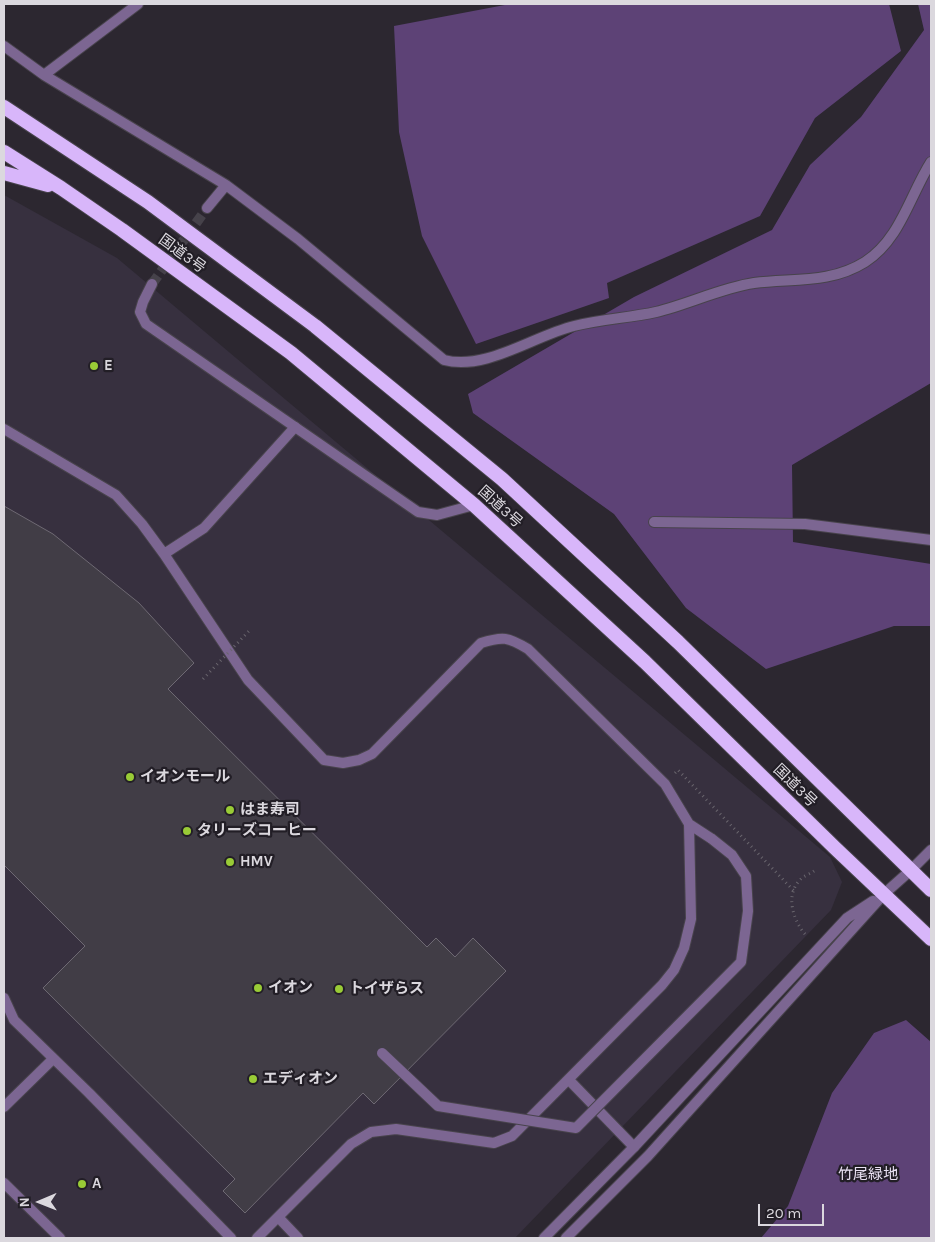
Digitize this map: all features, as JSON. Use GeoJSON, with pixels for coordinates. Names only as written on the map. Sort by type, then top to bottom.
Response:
{"type":"FeatureCollection","features":[{"type":"Feature","properties":{"kind":"highway","name":"国道3号"},"geometry":{"type":"LineString","coordinates":[[4,107],[148,202],[315,326],[502,479],[678,642],[931,890]]}},
{"type":"Feature","properties":{"kind":"highway","name":"国道3号"},"geometry":{"type":"LineString","coordinates":[[4,152],[122,230],[291,353],[474,504],[645,662],[931,939]]}},
{"type":"Feature","properties":{"kind":"highway"},"geometry":{"type":"LineString","coordinates":[[4,173],[61,188]]}},
{"type":"Feature","properties":{"kind":"street"},"geometry":{"type":"LineString","coordinates":[[44,75],[138,4]]}},
{"type":"Feature","properties":{"kind":"street"},"geometry":{"type":"LineString","coordinates":[[4,46],[44,75],[226,185],[298,239],[444,360],[453,362],[474,361],[496,355],[573,326],[656,312],[745,285],[833,276],[849,271],[879,251],[894,232],[931,162]]}},
{"type":"Feature","properties":{"kind":"street"},"geometry":{"type":"LineString","coordinates":[[207,208],[226,185]]}},
{"type":"Feature","properties":{"kind":"street"},"geometry":{"type":"LineString","coordinates":[[152,284],[140,312],[146,324],[418,512],[437,515],[474,504]]}},
{"type":"Feature","properties":{"kind":"street"},"geometry":{"type":"LineString","coordinates":[[164,554],[204,528],[294,427]]}},
{"type":"Feature","properties":{"kind":"street"},"geometry":{"type":"LineString","coordinates":[[4,429],[116,495],[142,524],[164,554],[248,680],[324,760],[343,764],[372,754],[481,643],[499,638],[512,639],[528,649],[665,784],[689,824],[732,855],[746,876],[748,912],[741,962],[576,1128],[438,1106],[382,1053]]}},
{"type":"Feature","properties":{"kind":"street"},"geometry":{"type":"LineString","coordinates":[[654,522],[805,524],[931,540]]}},
{"type":"Feature","properties":{"kind":"street"},"geometry":{"type":"LineString","coordinates":[[257,1238],[351,1144],[371,1132],[396,1128],[494,1143],[512,1136],[662,985],[674,970],[684,948],[691,919],[689,824]]}},
{"type":"Feature","properties":{"kind":"street"},"geometry":{"type":"LineString","coordinates":[[566,1238],[648,1156],[884,894],[931,850]]}},
{"type":"Feature","properties":{"kind":"street"},"geometry":{"type":"LineString","coordinates":[[544,1238],[634,1147],[847,918],[884,894]]}},
{"type":"Feature","properties":{"kind":"street"},"geometry":{"type":"LineString","coordinates":[[4,998],[14,1020],[89,1092],[231,1238]]}},
{"type":"Feature","properties":{"kind":"street"},"geometry":{"type":"LineString","coordinates":[[4,1107],[53,1059]]}},
{"type":"Feature","properties":{"kind":"street"},"geometry":{"type":"LineString","coordinates":[[569,1080],[634,1147]]}},
{"type":"Feature","properties":{"kind":"street"},"geometry":{"type":"LineString","coordinates":[[4,1183],[60,1238]]}},
{"type":"Feature","properties":{"kind":"street"},"geometry":{"type":"LineString","coordinates":[[278,1217],[298,1238]]}},
{"type":"Feature","properties":{"kind":"path"},"geometry":{"type":"LineString","coordinates":[[203,680],[248,631]]}},
{"type":"Feature","properties":{"kind":"path"},"geometry":{"type":"LineString","coordinates":[[665,784],[678,770],[794,891]]}},
{"type":"Feature","properties":{"kind":"path"},"geometry":{"type":"LineString","coordinates":[[805,934],[793,916],[792,902],[794,891],[800,880],[814,871]]}},
{"type":"Feature","properties":{"kind":"shaded area"},"geometry":{"type":"Polygon","coordinates":[[[4,195],[117,258],[830,857],[842,882],[831,910],[515,1238],[4,1238],[4,195]]]}},
{"type":"Feature","properties":{"kind":"green space"},"geometry":{"type":"Polygon","coordinates":[[[510,4],[889,4],[901,51],[815,118],[760,216],[607,283],[609,298],[476,344],[422,236],[399,132],[394,26],[510,4]]]}},
{"type":"Feature","properties":{"kind":"green space"},"geometry":{"type":"Polygon","coordinates":[[[918,4],[931,4],[931,383],[792,465],[793,542],[931,564],[931,626],[894,626],[766,669],[686,608],[614,514],[473,413],[468,394],[634,297],[772,230],[810,165],[861,117],[924,30],[918,4]]]}},
{"type":"Feature","properties":{"kind":"green space","name":"竹尾緑地"},"geometry":{"type":"Polygon","coordinates":[[[906,1020],[931,1042],[931,1238],[761,1238],[788,1206],[832,1093],[874,1033],[906,1020]]]}},
{"type":"Feature","properties":{"kind":"building","name":"イオンモール"},"geometry":{"type":"Polygon","coordinates":[[[4,506],[53,534],[139,603],[194,663],[168,689],[427,947],[436,938],[455,957],[473,938],[506,971],[374,1104],[363,1093],[245,1213],[223,1191],[235,1179],[43,988],[85,946],[4,865],[4,506]]]}},
{"type":"Feature","properties":{"kind":"tunnel"},"geometry":{"type":"LineString","coordinates":[[152,284],[207,208]]}},
{"type":"Feature","properties":{"kind":"place","name":"E"},"geometry":{"type":"Point","coordinates":[94,366]}},
{"type":"Feature","properties":{"kind":"place","name":"イオンモール"},"geometry":{"type":"Point","coordinates":[130,777]}},
{"type":"Feature","properties":{"kind":"place","name":"はま寿司"},"geometry":{"type":"Point","coordinates":[230,810]}},
{"type":"Feature","properties":{"kind":"place","name":"タリーズコーヒー"},"geometry":{"type":"Point","coordinates":[187,831]}},
{"type":"Feature","properties":{"kind":"place","name":"HMV"},"geometry":{"type":"Point","coordinates":[230,862]}},
{"type":"Feature","properties":{"kind":"place","name":"イオン"},"geometry":{"type":"Point","coordinates":[258,988]}},
{"type":"Feature","properties":{"kind":"place","name":"トイザらス"},"geometry":{"type":"Point","coordinates":[339,989]}},
{"type":"Feature","properties":{"kind":"place","name":"エディオン"},"geometry":{"type":"Point","coordinates":[253,1079]}},
{"type":"Feature","properties":{"kind":"place","name":"A"},"geometry":{"type":"Point","coordinates":[82,1184]}}]}
